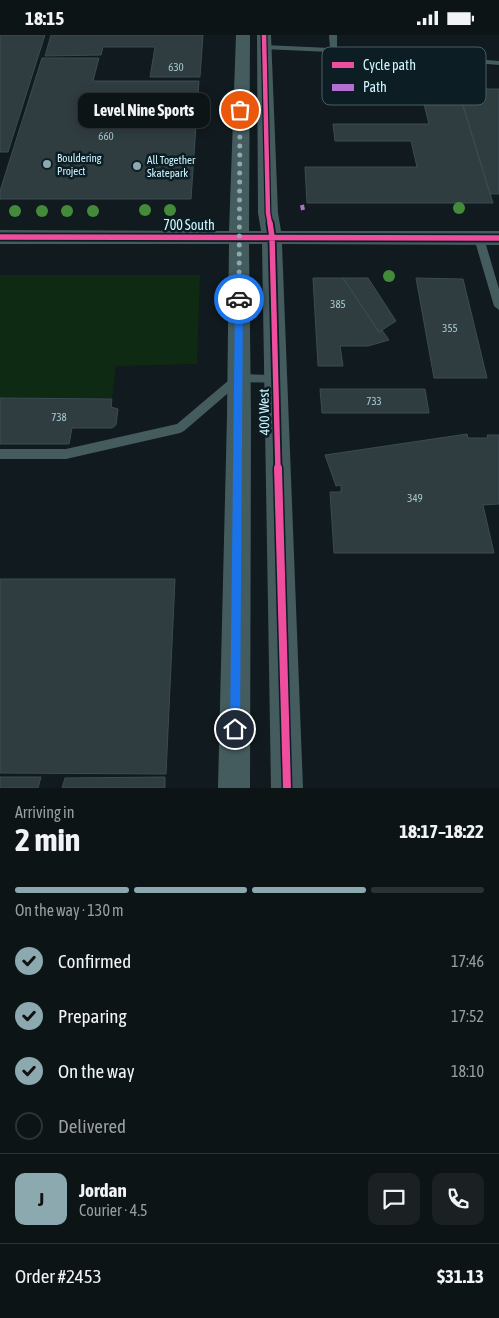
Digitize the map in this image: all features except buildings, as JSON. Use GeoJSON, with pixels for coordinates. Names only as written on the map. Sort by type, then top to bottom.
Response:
{"type":"FeatureCollection","features":[{"type":"Feature","properties":{"kind":"street","name":"400 West"},"geometry":{"type":"LineString","coordinates":[[234,788],[239,237],[243,35]]}},
{"type":"Feature","properties":{"kind":"street","name":"400 West"},"geometry":{"type":"LineString","coordinates":[[264,41],[268,213],[272,237],[286,788]]}},
{"type":"Feature","properties":{"kind":"street","name":"700 South"},"geometry":{"type":"LineString","coordinates":[[0,237],[489,238]]}},
{"type":"Feature","properties":{"kind":"lane"},"geometry":{"type":"LineString","coordinates":[[264,41],[322,48]]}},
{"type":"Feature","properties":{"kind":"lane"},"geometry":{"type":"LineString","coordinates":[[486,62],[499,63]]}},
{"type":"Feature","properties":{"kind":"lane"},"geometry":{"type":"LineString","coordinates":[[489,238],[499,306]]}},
{"type":"Feature","properties":{"kind":"lane"},"geometry":{"type":"LineString","coordinates":[[0,454],[66,454],[180,428],[239,379],[276,379]]}},
{"type":"Feature","properties":{"kind":"green space"},"geometry":{"type":"Polygon","coordinates":[[[0,275],[200,275],[197,364],[116,366],[112,398],[0,398],[0,275]]]}},
{"type":"Feature","properties":{"kind":"marked path"},"geometry":{"type":"LineString","coordinates":[[302,205],[303,210]]}},
{"type":"Feature","properties":{"kind":"cycle path"},"geometry":{"type":"LineString","coordinates":[[264,35],[268,213],[272,237],[287,788]]}},
{"type":"Feature","properties":{"kind":"cycle path"},"geometry":{"type":"LineString","coordinates":[[0,237],[499,238]]}},
{"type":"Feature","properties":{"kind":"way so far"},"geometry":{"type":"LineString","coordinates":[[239,299],[240,110]]}},
{"type":"Feature","properties":{"kind":"place","name":"Level Nine Sports"},"geometry":{"type":"Point","coordinates":[240,110]}},
{"type":"Feature","properties":{"kind":"place","name":"Bouldering Project"},"geometry":{"type":"Point","coordinates":[47,164]}},
{"type":"Feature","properties":{"kind":"place","name":"All Together Skatepark"},"geometry":{"type":"Point","coordinates":[137,166]}},
{"type":"Feature","properties":{"kind":"route"},"geometry":{"type":"LineString","coordinates":[[235,729],[239,299]]}}]}
